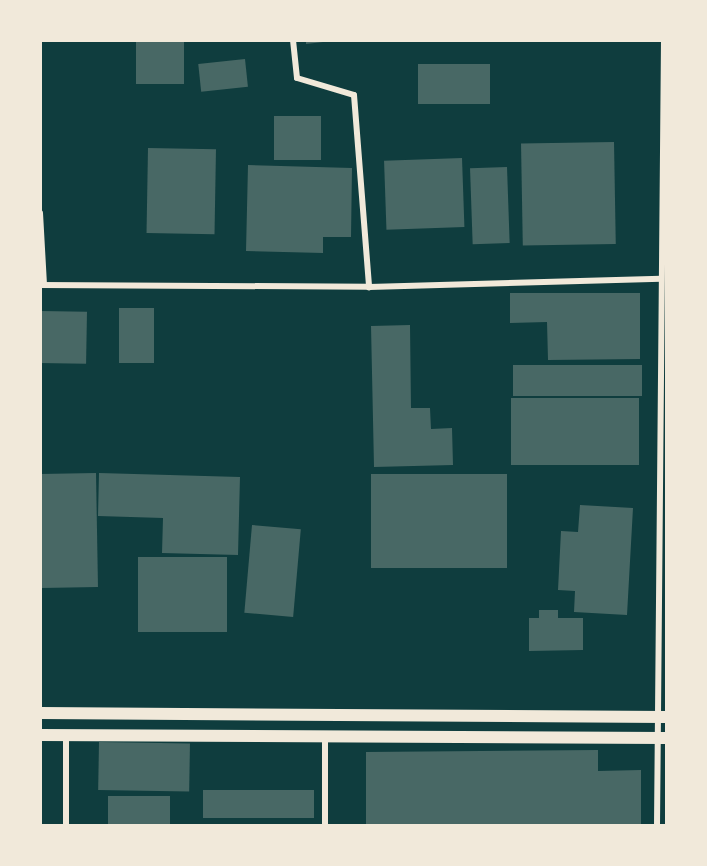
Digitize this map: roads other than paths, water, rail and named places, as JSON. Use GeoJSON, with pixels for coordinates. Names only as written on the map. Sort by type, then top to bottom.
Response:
{"type":"FeatureCollection","features":[{"type":"Feature","properties":{"kind":"main road"},"geometry":{"type":"LineString","coordinates":[[40,713],[662,717]]}},
{"type":"Feature","properties":{"kind":"main road"},"geometry":{"type":"LineString","coordinates":[[40,735],[326,739],[662,738]]}},
{"type":"Feature","properties":{"kind":"street"},"geometry":{"type":"LineString","coordinates":[[293,40],[297,78],[354,95],[369,287]]}},
{"type":"Feature","properties":{"kind":"street"},"geometry":{"type":"LineString","coordinates":[[657,825],[662,738],[661,279],[665,156],[664,40]]}},
{"type":"Feature","properties":{"kind":"street"},"geometry":{"type":"LineString","coordinates":[[40,213],[42,285],[369,287],[661,279]]}},
{"type":"Feature","properties":{"kind":"street"},"geometry":{"type":"LineString","coordinates":[[66,736],[66,825]]}},
{"type":"Feature","properties":{"kind":"street"},"geometry":{"type":"LineString","coordinates":[[325,825],[326,739]]}}]}
